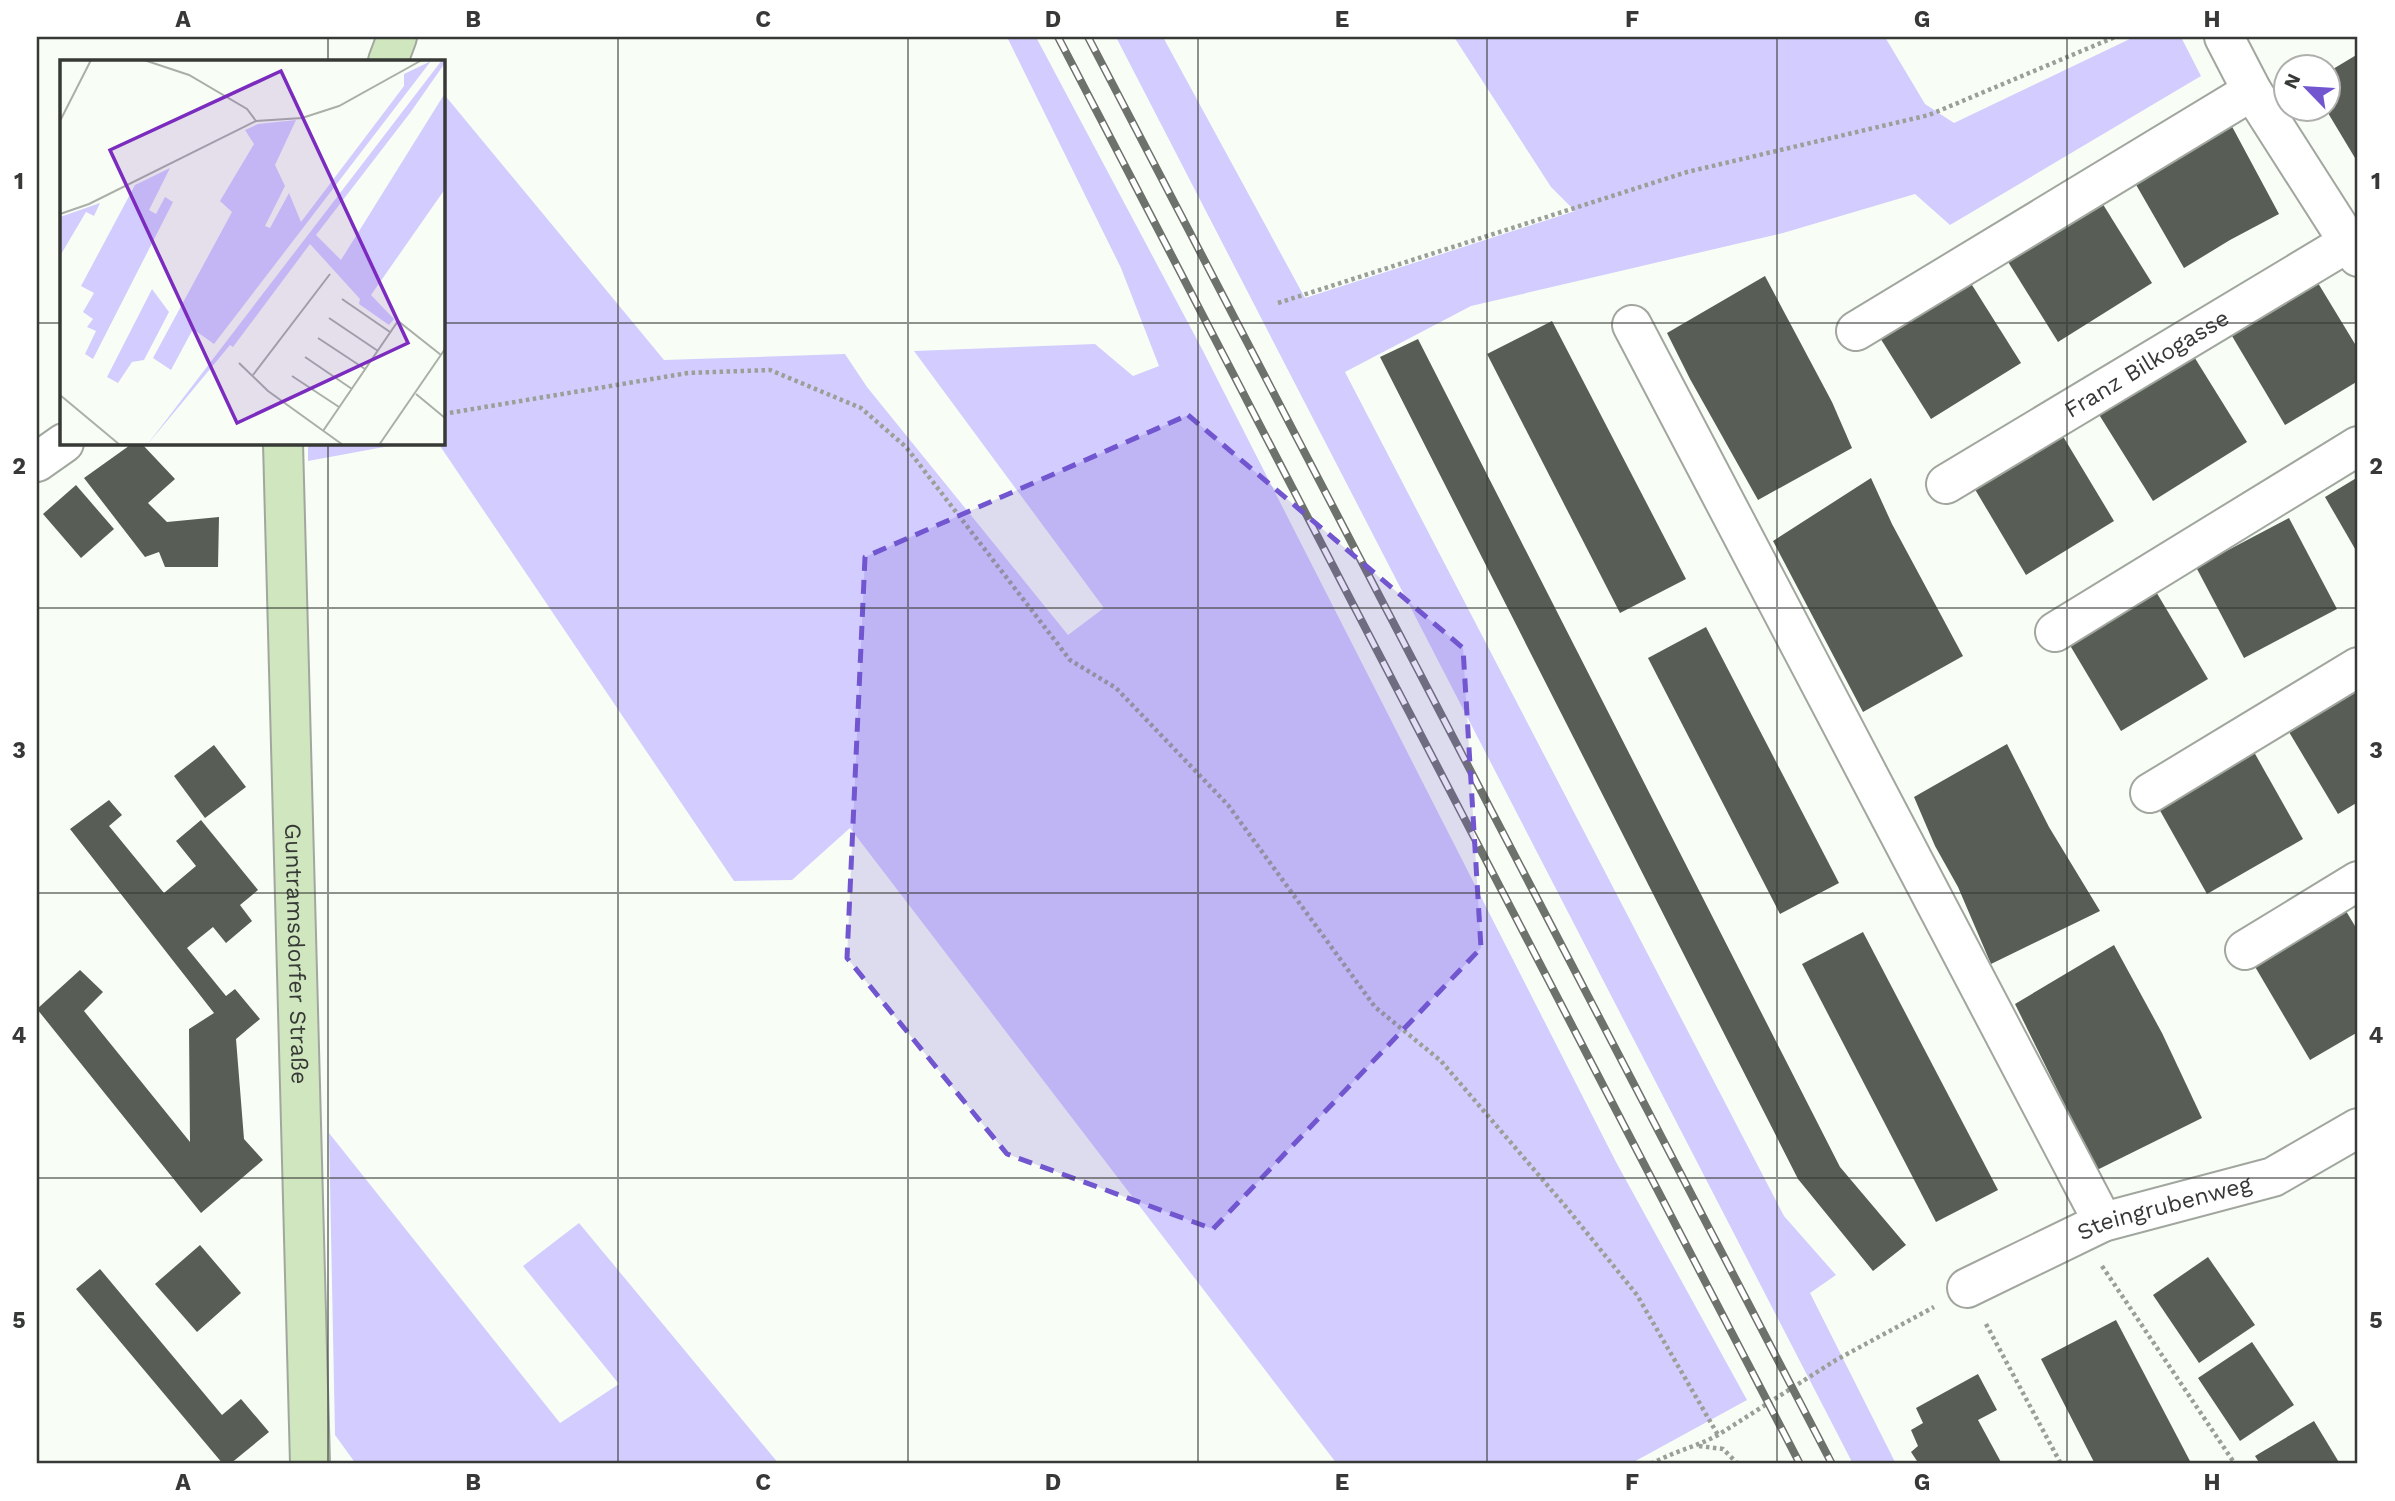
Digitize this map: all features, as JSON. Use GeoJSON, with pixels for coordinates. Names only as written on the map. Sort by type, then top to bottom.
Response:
{"type":"FeatureCollection","features":[{"type":"Feature","properties":{"kind":"street"},"geometry":{"type":"LineString","coordinates":[[388,60],[397,37]]}},
{"type":"Feature","properties":{"kind":"street","name":"Franz Bilkogasse"},"geometry":{"type":"LineString","coordinates":[[1946,484],[2354,250],[2252,91],[2224,37]]}},
{"type":"Feature","properties":{"kind":"street"},"geometry":{"type":"LineString","coordinates":[[1856,331],[2252,91]]}},
{"type":"Feature","properties":{"kind":"street"},"geometry":{"type":"LineString","coordinates":[[1632,325],[2092,1228]]}},
{"type":"Feature","properties":{"kind":"street"},"geometry":{"type":"LineString","coordinates":[[37,462],[63,444]]}},
{"type":"Feature","properties":{"kind":"street","name":"Guntramsdorfer Straße"},"geometry":{"type":"LineString","coordinates":[[283,444],[310,1464]]}},
{"type":"Feature","properties":{"kind":"street"},"geometry":{"type":"LineString","coordinates":[[2055,632],[2358,446]]}},
{"type":"Feature","properties":{"kind":"street"},"geometry":{"type":"LineString","coordinates":[[2150,793],[2358,667]]}},
{"type":"Feature","properties":{"kind":"street"},"geometry":{"type":"LineString","coordinates":[[2245,950],[2358,881]]}},
{"type":"Feature","properties":{"kind":"street","name":"Steingrubenweg"},"geometry":{"type":"LineString","coordinates":[[1967,1288],[2092,1228],[2273,1177],[2358,1128]]}},
{"type":"Feature","properties":{"kind":"path"},"geometry":{"type":"LineString","coordinates":[[1278,303],[1687,172],[1929,115],[2115,37]]}},
{"type":"Feature","properties":{"kind":"path"},"geometry":{"type":"LineString","coordinates":[[444,414],[688,373],[771,370],[861,408],[906,447],[1070,660],[1116,688],[1228,805],[1375,1007],[1441,1061],[1566,1207],[1637,1295],[1718,1435]]}},
{"type":"Feature","properties":{"kind":"path"},"geometry":{"type":"LineString","coordinates":[[2092,1228],[2235,1464]]}},
{"type":"Feature","properties":{"kind":"path"},"geometry":{"type":"LineString","coordinates":[[1651,1464],[1666,1455],[1698,1446],[1718,1435],[1836,1360],[1967,1288],[2061,1464]]}},
{"type":"Feature","properties":{"kind":"path"},"geometry":{"type":"LineString","coordinates":[[1698,1446],[1723,1449],[1738,1464]]}},
{"type":"Feature","properties":{"kind":"highlighted area"},"geometry":{"type":"Polygon","coordinates":[[[1188,415],[1463,648],[1481,948],[1213,1229],[1007,1154],[847,958],[865,557],[1188,415]]]}},
{"type":"Feature","properties":{"kind":"shaded area"},"geometry":{"type":"Polygon","coordinates":[[[1007,37],[1036,37],[1202,349],[1616,1162],[1747,1400],[1630,1464],[1337,1464],[850,828],[792,880],[734,881],[439,444],[444,444],[444,94],[664,360],[845,354],[867,387],[1068,635],[1104,608],[914,351],[1095,344],[1133,376],[1159,366],[1121,268],[1007,37]]]}},
{"type":"Feature","properties":{"kind":"shaded area"},"geometry":{"type":"Polygon","coordinates":[[[1116,37],[1163,37],[1305,298],[1575,211],[1551,187],[1454,37],[1885,37],[1925,104],[1954,123],[2134,37],[2181,37],[2201,76],[1950,225],[1915,194],[1783,233],[1471,306],[1345,372],[1784,1216],[1836,1275],[1810,1293],[1896,1464],[1853,1464],[1116,37]]]}},
{"type":"Feature","properties":{"kind":"shaded area"},"geometry":{"type":"Polygon","coordinates":[[[308,444],[401,444],[308,461],[308,444]]]}},
{"type":"Feature","properties":{"kind":"shaded area"},"geometry":{"type":"Polygon","coordinates":[[[329,1133],[560,1423],[619,1384],[523,1266],[579,1223],[779,1464],[356,1464],[335,1435],[329,1133]]]}},
{"type":"Feature","properties":{"kind":"building"},"geometry":{"type":"Polygon","coordinates":[[[2358,54],[2358,163],[2333,122],[2342,122],[2342,64],[2358,54]]]}},
{"type":"Feature","properties":{"kind":"building"},"geometry":{"type":"Polygon","coordinates":[[[2228,119],[2279,214],[2184,268],[2131,176],[2228,119]]]}},
{"type":"Feature","properties":{"kind":"building"},"geometry":{"type":"Polygon","coordinates":[[[2099,198],[2152,283],[2058,342],[2005,257],[2099,198]]]}},
{"type":"Feature","properties":{"kind":"building"},"geometry":{"type":"Polygon","coordinates":[[[1765,276],[1832,402],[1852,448],[1758,500],[1667,333],[1765,276]]]}},
{"type":"Feature","properties":{"kind":"building"},"geometry":{"type":"Polygon","coordinates":[[[1967,277],[2021,363],[1931,419],[1877,333],[1967,277]]]}},
{"type":"Feature","properties":{"kind":"building"},"geometry":{"type":"Polygon","coordinates":[[[2318,283],[2358,349],[2358,381],[2285,425],[2232,336],[2318,283]]]}},
{"type":"Feature","properties":{"kind":"building"},"geometry":{"type":"Polygon","coordinates":[[[1552,321],[1686,579],[1620,613],[1487,354],[1552,321]]]}},
{"type":"Feature","properties":{"kind":"building"},"geometry":{"type":"Polygon","coordinates":[[[1418,339],[1840,1167],[1906,1245],[1873,1271],[1798,1179],[1380,357],[1418,339]]]}},
{"type":"Feature","properties":{"kind":"building"},"geometry":{"type":"Polygon","coordinates":[[[2193,355],[2247,442],[2153,501],[2098,413],[2193,355]]]}},
{"type":"Feature","properties":{"kind":"building"},"geometry":{"type":"Polygon","coordinates":[[[2061,433],[2114,521],[2026,575],[1973,486],[2061,433]]]}},
{"type":"Feature","properties":{"kind":"building"},"geometry":{"type":"Polygon","coordinates":[[[132,444],[142,444],[175,479],[148,503],[167,522],[219,517],[218,567],[165,567],[159,552],[145,557],[84,478],[132,444]]]}},
{"type":"Feature","properties":{"kind":"building"},"geometry":{"type":"Polygon","coordinates":[[[2358,477],[2358,554],[2325,497],[2358,477]]]}},
{"type":"Feature","properties":{"kind":"building"},"geometry":{"type":"Polygon","coordinates":[[[1871,478],[1892,524],[1963,656],[1863,712],[1773,541],[1871,478]]]}},
{"type":"Feature","properties":{"kind":"building"},"geometry":{"type":"Polygon","coordinates":[[[76,485],[114,529],[81,558],[43,514],[76,485]]]}},
{"type":"Feature","properties":{"kind":"building"},"geometry":{"type":"Polygon","coordinates":[[[2289,518],[2337,609],[2244,658],[2196,567],[2289,518]]]}},
{"type":"Feature","properties":{"kind":"building"},"geometry":{"type":"Polygon","coordinates":[[[2155,590],[2208,679],[2121,731],[2068,642],[2155,590]]]}},
{"type":"Feature","properties":{"kind":"building"},"geometry":{"type":"Polygon","coordinates":[[[1706,627],[1839,883],[1780,914],[1648,658],[1706,627]]]}},
{"type":"Feature","properties":{"kind":"building"},"geometry":{"type":"Polygon","coordinates":[[[2358,691],[2358,802],[2338,814],[2289,732],[2358,691]]]}},
{"type":"Feature","properties":{"kind":"building"},"geometry":{"type":"Polygon","coordinates":[[[2007,744],[2049,827],[2100,911],[1991,964],[1958,887],[1935,846],[1914,797],[2007,744]]]}},
{"type":"Feature","properties":{"kind":"building"},"geometry":{"type":"Polygon","coordinates":[[[214,745],[246,787],[205,818],[174,776],[214,745]]]}},
{"type":"Feature","properties":{"kind":"building"},"geometry":{"type":"Polygon","coordinates":[[[2254,752],[2303,839],[2207,894],[2158,807],[2254,752]]]}},
{"type":"Feature","properties":{"kind":"building"},"geometry":{"type":"Polygon","coordinates":[[[109,800],[122,815],[109,826],[164,893],[196,866],[176,841],[201,820],[258,890],[240,905],[252,921],[226,943],[213,927],[187,948],[226,996],[235,989],[260,1019],[236,1039],[244,1139],[263,1160],[201,1213],[37,1009],[80,970],[103,992],[84,1011],[190,1142],[189,1029],[214,1013],[70,829],[109,800]]]}},
{"type":"Feature","properties":{"kind":"building"},"geometry":{"type":"Polygon","coordinates":[[[2346,911],[2358,931],[2358,1032],[2310,1060],[2254,965],[2346,911]]]}},
{"type":"Feature","properties":{"kind":"building"},"geometry":{"type":"Polygon","coordinates":[[[1863,932],[1998,1190],[1936,1222],[1802,964],[1863,932]]]}},
{"type":"Feature","properties":{"kind":"building"},"geometry":{"type":"Polygon","coordinates":[[[2114,945],[2162,1033],[2202,1118],[2097,1170],[2015,1004],[2114,945]]]}},
{"type":"Feature","properties":{"kind":"building"},"geometry":{"type":"Polygon","coordinates":[[[200,1245],[241,1293],[197,1332],[155,1284],[200,1245]]]}},
{"type":"Feature","properties":{"kind":"building"},"geometry":{"type":"Polygon","coordinates":[[[2208,1257],[2255,1325],[2199,1363],[2153,1295],[2208,1257]]]}},
{"type":"Feature","properties":{"kind":"building"},"geometry":{"type":"Polygon","coordinates":[[[100,1269],[222,1415],[241,1399],[269,1432],[230,1464],[223,1464],[76,1289],[100,1269]]]}},
{"type":"Feature","properties":{"kind":"building"},"geometry":{"type":"Polygon","coordinates":[[[2116,1320],[2191,1463],[2095,1464],[2041,1359],[2116,1320]]]}},
{"type":"Feature","properties":{"kind":"building"},"geometry":{"type":"Polygon","coordinates":[[[2252,1342],[2294,1405],[2240,1441],[2198,1378],[2252,1342]]]}},
{"type":"Feature","properties":{"kind":"building"},"geometry":{"type":"Polygon","coordinates":[[[1978,1374],[1997,1410],[1978,1420],[2002,1464],[1929,1464],[1927,1461],[1919,1464],[1911,1452],[1918,1446],[1911,1430],[1923,1423],[1916,1408],[1978,1374]]]}},
{"type":"Feature","properties":{"kind":"building"},"geometry":{"type":"Polygon","coordinates":[[[2314,1421],[2340,1464],[2260,1464],[2255,1456],[2314,1421]]]}},
{"type":"Feature","properties":{"kind":"railway"},"geometry":{"type":"LineString","coordinates":[[1058,37],[1800,1464]]}},
{"type":"Feature","properties":{"kind":"railway"},"geometry":{"type":"LineString","coordinates":[[1088,37],[1832,1464]]}}]}
